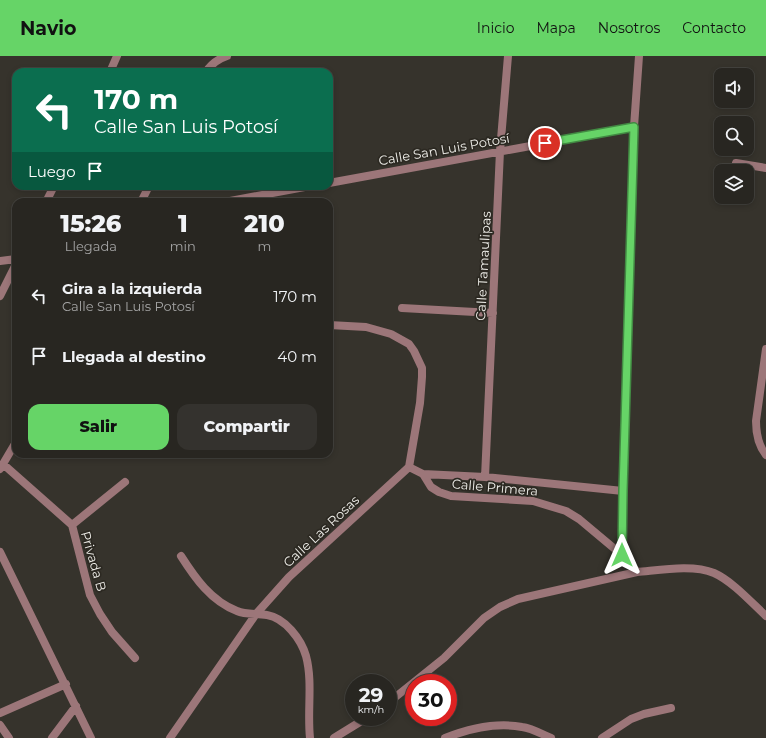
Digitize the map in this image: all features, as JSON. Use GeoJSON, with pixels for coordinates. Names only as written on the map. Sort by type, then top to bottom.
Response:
{"type":"FeatureCollection","features":[{"type":"Feature","properties":{"kind":"street"},"geometry":{"type":"LineString","coordinates":[[112,68],[117,56]]}},
{"type":"Feature","properties":{"kind":"street"},"geometry":{"type":"LineString","coordinates":[[208,68],[220,58],[227,56]]}},
{"type":"Feature","properties":{"kind":"street","name":"Calle Tamaulipas"},"geometry":{"type":"LineString","coordinates":[[485,477],[500,150],[508,56]]}},
{"type":"Feature","properties":{"kind":"street"},"geometry":{"type":"LineString","coordinates":[[622,555],[634,127],[639,56]]}},
{"type":"Feature","properties":{"kind":"street","name":"Calle San Luis Potosí"},"geometry":{"type":"LineString","coordinates":[[333,181],[634,127]]}},
{"type":"Feature","properties":{"kind":"street"},"geometry":{"type":"LineString","coordinates":[[736,163],[766,168]]}},
{"type":"Feature","properties":{"kind":"street"},"geometry":{"type":"LineString","coordinates":[[246,198],[289,190]]}},
{"type":"Feature","properties":{"kind":"street"},"geometry":{"type":"LineString","coordinates":[[0,261],[12,260]]}},
{"type":"Feature","properties":{"kind":"street"},"geometry":{"type":"LineString","coordinates":[[0,296],[12,272]]}},
{"type":"Feature","properties":{"kind":"street"},"geometry":{"type":"LineString","coordinates":[[402,308],[493,313]]}},
{"type":"Feature","properties":{"kind":"street"},"geometry":{"type":"LineString","coordinates":[[333,325],[366,327],[391,334],[409,344],[419,360],[422,368],[420,403],[409,467]]}},
{"type":"Feature","properties":{"kind":"street"},"geometry":{"type":"LineString","coordinates":[[766,349],[756,421],[756,433],[759,444],[766,455]]}},
{"type":"Feature","properties":{"kind":"street"},"geometry":{"type":"LineString","coordinates":[[2,466],[12,449]]}},
{"type":"Feature","properties":{"kind":"street","name":"Privada B"},"geometry":{"type":"LineString","coordinates":[[2,466],[72,525],[90,595],[112,632],[135,658]]}},
{"type":"Feature","properties":{"kind":"street","name":"Calle Primera"},"geometry":{"type":"LineString","coordinates":[[409,467],[424,474],[431,487],[439,492],[451,496],[533,501],[566,511],[579,519],[622,555],[637,572]]}},
{"type":"Feature","properties":{"kind":"street","name":"Calle Las Rosas"},"geometry":{"type":"LineString","coordinates":[[170,738],[256,614],[290,576],[409,467]]}},
{"type":"Feature","properties":{"kind":"street"},"geometry":{"type":"LineString","coordinates":[[424,474],[485,477],[623,491]]}},
{"type":"Feature","properties":{"kind":"street"},"geometry":{"type":"LineString","coordinates":[[72,525],[125,482]]}},
{"type":"Feature","properties":{"kind":"street"},"geometry":{"type":"LineString","coordinates":[[0,552],[66,684],[91,738]]}},
{"type":"Feature","properties":{"kind":"street"},"geometry":{"type":"LineString","coordinates":[[181,556],[194,577],[210,594],[237,612],[268,615],[278,620],[298,639],[306,655],[309,679],[308,721],[310,738]]}},
{"type":"Feature","properties":{"kind":"street"},"geometry":{"type":"LineString","coordinates":[[397,696],[444,658],[484,618],[500,607],[518,599],[637,572],[700,569],[714,573],[726,580],[766,616]]}},
{"type":"Feature","properties":{"kind":"street"},"geometry":{"type":"LineString","coordinates":[[0,713],[66,684]]}},
{"type":"Feature","properties":{"kind":"street"},"geometry":{"type":"LineString","coordinates":[[52,738],[76,706]]}},
{"type":"Feature","properties":{"kind":"street"},"geometry":{"type":"LineString","coordinates":[[602,738],[631,719],[672,708]]}},
{"type":"Feature","properties":{"kind":"street"},"geometry":{"type":"LineString","coordinates":[[0,725],[9,738]]}},
{"type":"Feature","properties":{"kind":"street"},"geometry":{"type":"LineString","coordinates":[[445,738],[459,732],[507,725],[523,727],[551,738]]}},
{"type":"Feature","properties":{"kind":"street"},"geometry":{"type":"LineString","coordinates":[[334,738],[353,726]]}},
{"type":"Feature","properties":{"kind":"route"},"geometry":{"type":"LineString","coordinates":[[545,143],[634,127],[622,555]]}}]}
